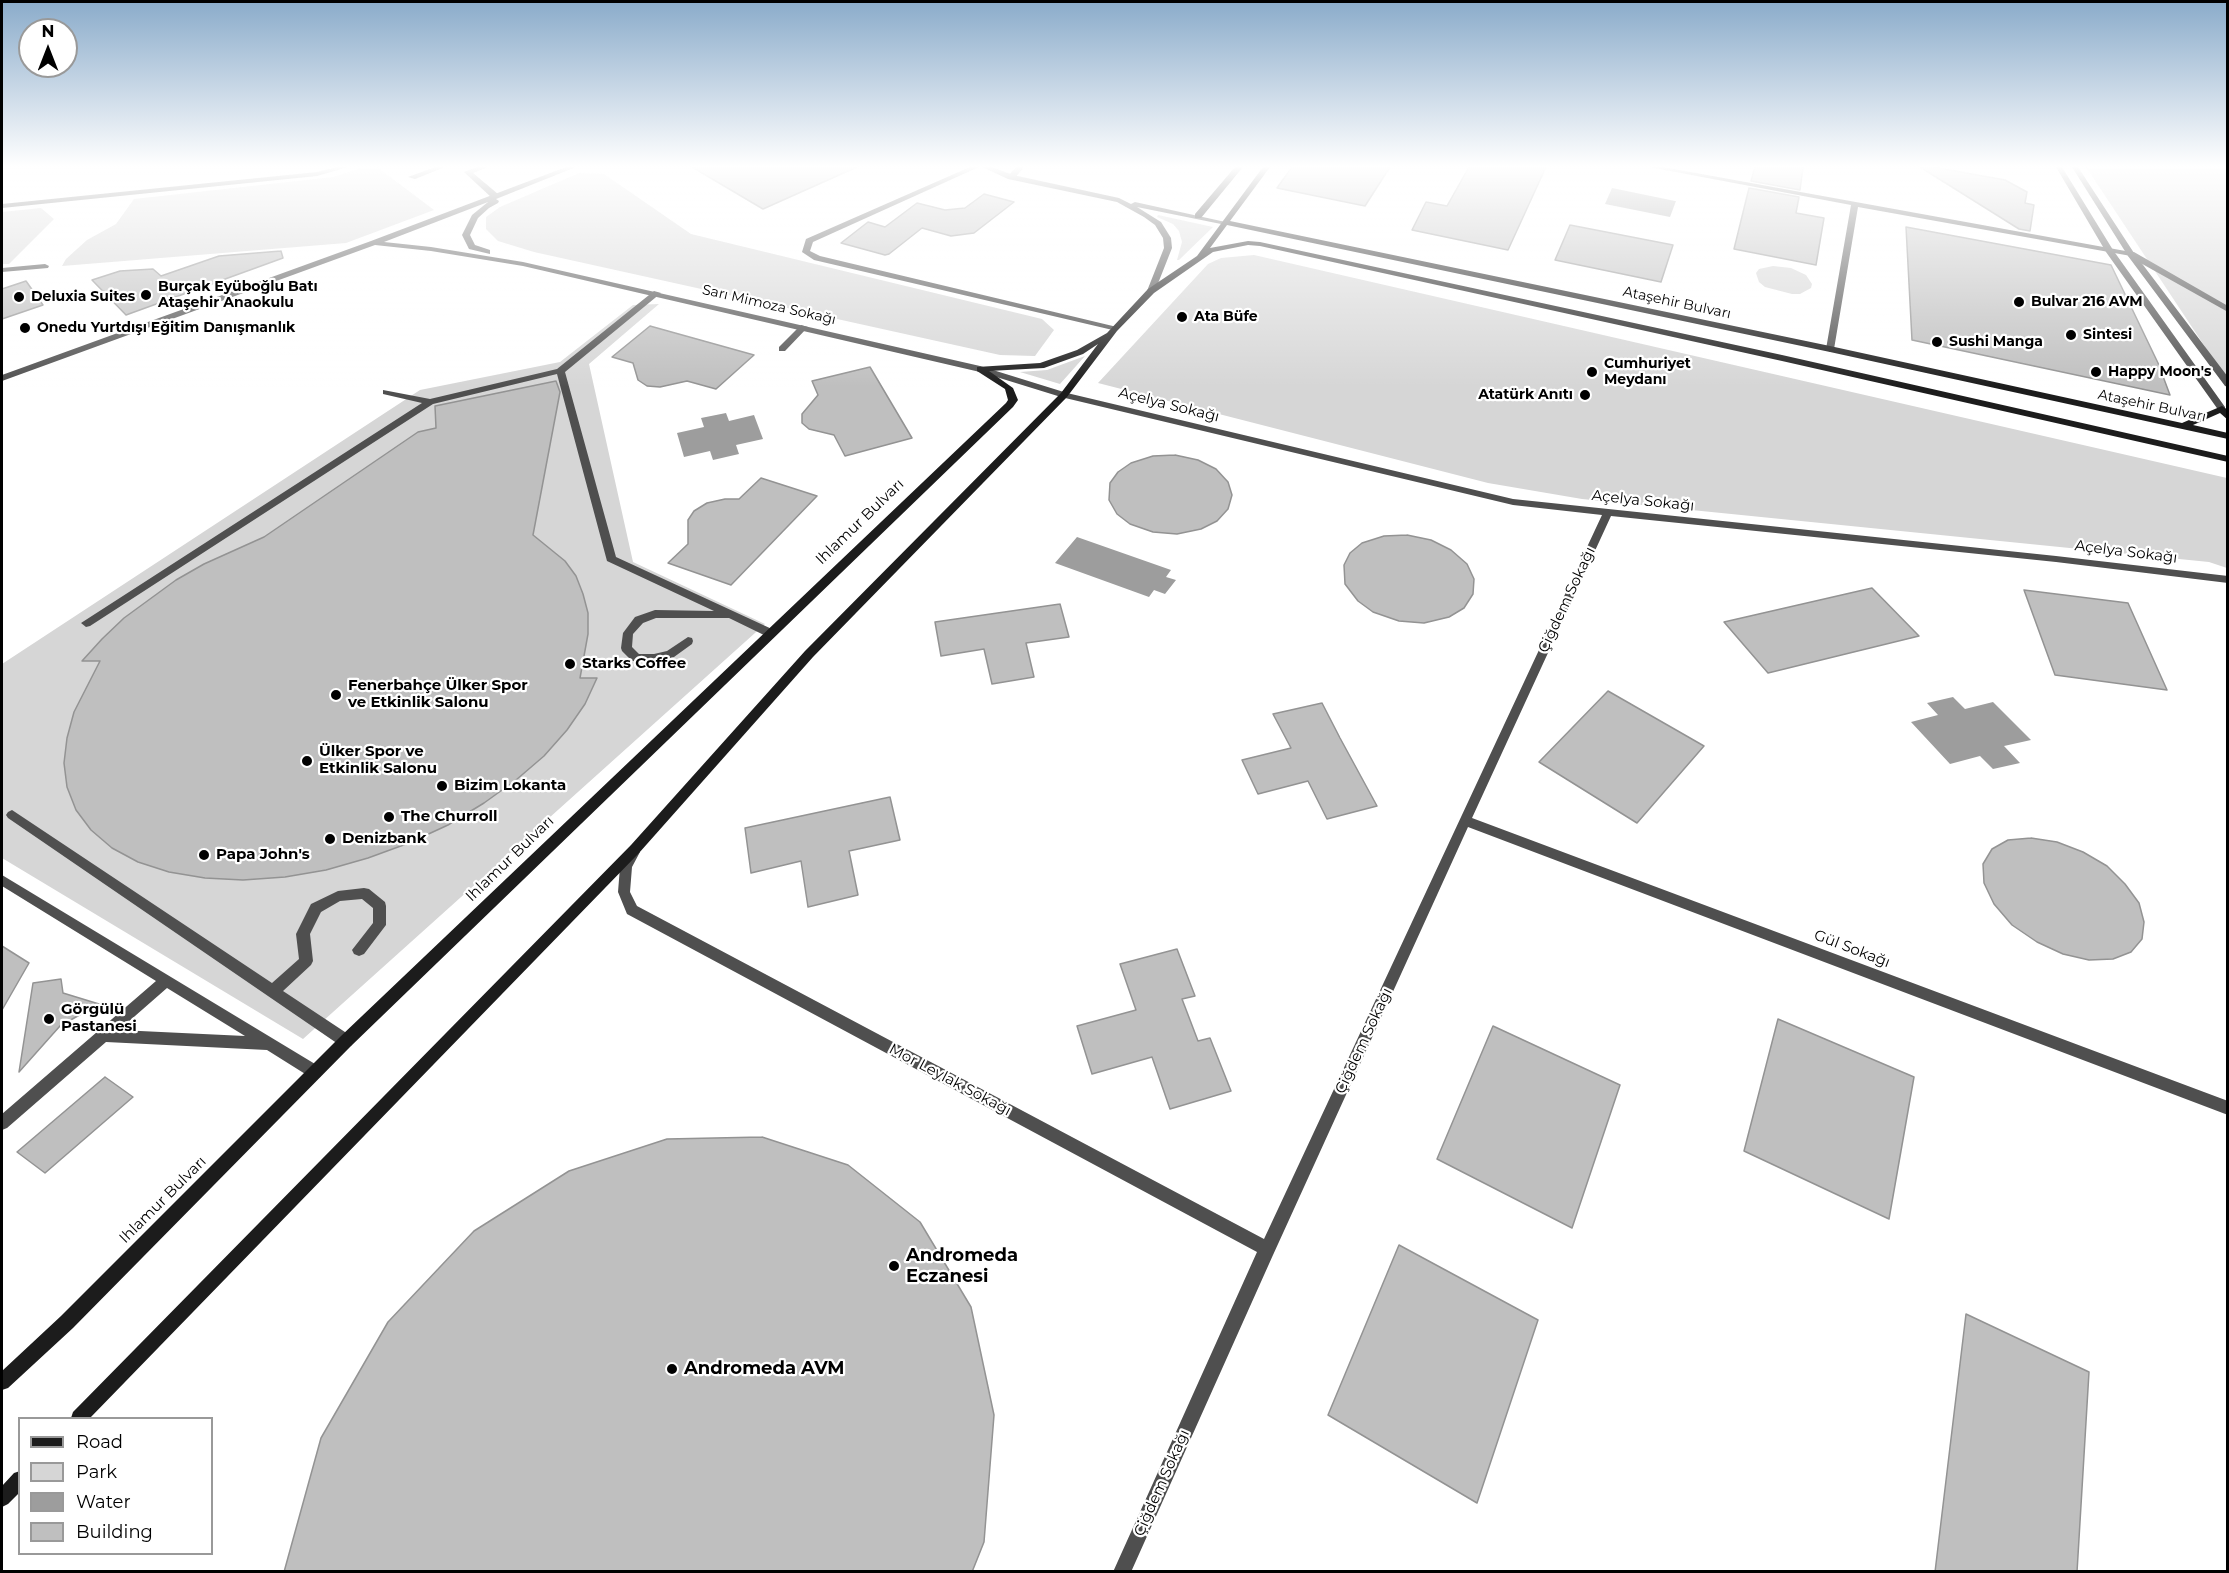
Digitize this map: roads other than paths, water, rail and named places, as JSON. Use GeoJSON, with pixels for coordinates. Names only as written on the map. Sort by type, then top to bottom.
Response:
{"type":"FeatureCollection","features":[{"type":"Feature","properties":{"kind":"main road"},"geometry":{"type":"LineString","coordinates":[[1200,256],[1212,240]]}},
{"type":"Feature","properties":{"kind":"main road","name":"Ataşehir Bulvarı"},"geometry":{"type":"LineString","coordinates":[[1314,240],[1830,349],[2228,436]]}},
{"type":"Feature","properties":{"kind":"main road"},"geometry":{"type":"LineString","coordinates":[[81,1417],[635,849],[809,654],[1064,395],[1114,329],[1151,291],[1211,250],[1248,243],[1260,244],[1782,358],[2228,459]]}},
{"type":"Feature","properties":{"kind":"main road"},"geometry":{"type":"LineString","coordinates":[[980,369],[1041,366],[1080,352],[1114,329]]}},
{"type":"Feature","properties":{"kind":"main road","name":"Ihlamur Bulvarı"},"geometry":{"type":"LineString","coordinates":[[2,1382],[67,1322],[346,1041],[1010,405],[1013,400],[1009,388],[980,369]]}},
{"type":"Feature","properties":{"kind":"main road"},"geometry":{"type":"LineString","coordinates":[[2183,426],[2225,413]]}},
{"type":"Feature","properties":{"kind":"main road"},"geometry":{"type":"LineString","coordinates":[[2201,452],[2228,452]]}},
{"type":"Feature","properties":{"kind":"main road"},"geometry":{"type":"LineString","coordinates":[[2,1498],[18,1481]]}},
{"type":"Feature","properties":{"kind":"street"},"geometry":{"type":"LineString","coordinates":[[2,378],[381,240]]}},
{"type":"Feature","properties":{"kind":"street"},"geometry":{"type":"LineString","coordinates":[[469,240],[472,247],[523,264]]}},
{"type":"Feature","properties":{"kind":"street"},"geometry":{"type":"LineString","coordinates":[[810,240],[806,252],[817,258],[1114,329]]}},
{"type":"Feature","properties":{"kind":"street"},"geometry":{"type":"LineString","coordinates":[[1151,291],[1168,248],[1167,240]]}},
{"type":"Feature","properties":{"kind":"street"},"geometry":{"type":"LineString","coordinates":[[1830,349],[1849,240]]}},
{"type":"Feature","properties":{"kind":"street"},"geometry":{"type":"LineString","coordinates":[[2056,240],[2130,254],[2228,310]]}},
{"type":"Feature","properties":{"kind":"street"},"geometry":{"type":"LineString","coordinates":[[2103,240],[2225,413]]}},
{"type":"Feature","properties":{"kind":"street"},"geometry":{"type":"LineString","coordinates":[[2121,240],[2228,384]]}},
{"type":"Feature","properties":{"kind":"street","name":"Sarı Mimoza Sokağı"},"geometry":{"type":"LineString","coordinates":[[374,243],[431,249],[523,264],[657,293],[980,369],[1064,395]]}},
{"type":"Feature","properties":{"kind":"street"},"geometry":{"type":"LineString","coordinates":[[2,270],[45,266]]}},
{"type":"Feature","properties":{"kind":"street"},"geometry":{"type":"LineString","coordinates":[[86,623],[430,402],[560,371],[657,293]]}},
{"type":"Feature","properties":{"kind":"street"},"geometry":{"type":"LineString","coordinates":[[782,349],[804,327]]}},
{"type":"Feature","properties":{"kind":"street"},"geometry":{"type":"LineString","coordinates":[[560,371],[611,559],[770,633]]}},
{"type":"Feature","properties":{"kind":"street"},"geometry":{"type":"LineString","coordinates":[[386,392],[430,402]]}},
{"type":"Feature","properties":{"kind":"street","name":"Açelya Sokağı"},"geometry":{"type":"LineString","coordinates":[[1064,395],[1513,502],[2056,559],[2228,580]]}},
{"type":"Feature","properties":{"kind":"street","name":"Çiğdem Sokağı"},"geometry":{"type":"LineString","coordinates":[[1122,1572],[1267,1249],[1608,512]]}},
{"type":"Feature","properties":{"kind":"street"},"geometry":{"type":"LineString","coordinates":[[688,641],[670,654],[654,658],[636,658],[626,648],[628,633],[639,620],[655,614],[735,616]]}},
{"type":"Feature","properties":{"kind":"street"},"geometry":{"type":"LineString","coordinates":[[12,815],[346,1041]]}},
{"type":"Feature","properties":{"kind":"street","name":"Gül Sokağı"},"geometry":{"type":"LineString","coordinates":[[1466,821],[2228,1108]]}},
{"type":"Feature","properties":{"kind":"street","name":"Mor Leylak Sokağı"},"geometry":{"type":"LineString","coordinates":[[635,849],[626,867],[624,892],[632,910],[1267,1249]]}},
{"type":"Feature","properties":{"kind":"street"},"geometry":{"type":"LineString","coordinates":[[2,880],[315,1072]]}},
{"type":"Feature","properties":{"kind":"street"},"geometry":{"type":"LineString","coordinates":[[273,992],[306,961],[303,934],[316,908],[339,896],[364,893],[380,906],[379,925],[359,950]]}},
{"type":"Feature","properties":{"kind":"street"},"geometry":{"type":"LineString","coordinates":[[2,1124],[166,981]]}},
{"type":"Feature","properties":{"kind":"street"},"geometry":{"type":"LineString","coordinates":[[103,1035],[270,1044]]}},
{"type":"Feature","properties":{"kind":"water"},"geometry":{"type":"Polygon","coordinates":[[[726,413],[729,421],[754,415],[763,439],[736,445],[739,454],[713,460],[710,451],[684,457],[677,433],[704,427],[701,418],[726,413]]]}},
{"type":"Feature","properties":{"kind":"water"},"geometry":{"type":"Polygon","coordinates":[[[1077,537],[1171,570],[1166,577],[1176,580],[1165,594],[1154,590],[1149,597],[1055,563],[1077,537]]]}},
{"type":"Feature","properties":{"kind":"water"},"geometry":{"type":"Polygon","coordinates":[[[1953,697],[1965,709],[1993,702],[2031,740],[2004,746],[2020,763],[1993,769],[1980,756],[1950,764],[1911,722],[1938,715],[1927,703],[1953,697]]]}},
{"type":"Feature","properties":{"kind":"place","name":"Burçak Eyüboğlu Batı Ataşehir Anaokulu"},"geometry":{"type":"Point","coordinates":[146,295]}},
{"type":"Feature","properties":{"kind":"place","name":"Deluxia Suites"},"geometry":{"type":"Point","coordinates":[19,297]}},
{"type":"Feature","properties":{"kind":"place","name":"Bulvar 216 AVM"},"geometry":{"type":"Point","coordinates":[2019,302]}},
{"type":"Feature","properties":{"kind":"place","name":"Ata Büfe"},"geometry":{"type":"Point","coordinates":[1182,317]}},
{"type":"Feature","properties":{"kind":"place","name":"Onedu Yurtdışı Eğitim Danışmanlık"},"geometry":{"type":"Point","coordinates":[25,328]}},
{"type":"Feature","properties":{"kind":"place","name":"Sintesi"},"geometry":{"type":"Point","coordinates":[2071,335]}},
{"type":"Feature","properties":{"kind":"place","name":"Sushi Manga"},"geometry":{"type":"Point","coordinates":[1937,342]}},
{"type":"Feature","properties":{"kind":"place","name":"Cumhuriyet Meydanı"},"geometry":{"type":"Point","coordinates":[1592,372]}},
{"type":"Feature","properties":{"kind":"place","name":"Happy Moon's"},"geometry":{"type":"Point","coordinates":[2096,372]}},
{"type":"Feature","properties":{"kind":"place","name":"Atatürk Anıtı"},"geometry":{"type":"Point","coordinates":[1585,395]}},
{"type":"Feature","properties":{"kind":"place","name":"Starks Coffee"},"geometry":{"type":"Point","coordinates":[570,664]}},
{"type":"Feature","properties":{"kind":"place","name":"Fenerbahçe Ülker Spor ve Etkinlik Salonu"},"geometry":{"type":"Point","coordinates":[336,695]}},
{"type":"Feature","properties":{"kind":"place","name":"Ülker Spor ve Etkinlik Salonu"},"geometry":{"type":"Point","coordinates":[307,761]}},
{"type":"Feature","properties":{"kind":"place","name":"Bizim Lokanta"},"geometry":{"type":"Point","coordinates":[442,786]}},
{"type":"Feature","properties":{"kind":"place","name":"The Churroll"},"geometry":{"type":"Point","coordinates":[389,817]}},
{"type":"Feature","properties":{"kind":"place","name":"Denizbank"},"geometry":{"type":"Point","coordinates":[330,839]}},
{"type":"Feature","properties":{"kind":"place","name":"Papa John's"},"geometry":{"type":"Point","coordinates":[204,855]}},
{"type":"Feature","properties":{"kind":"place","name":"Görgülü Pastanesi"},"geometry":{"type":"Point","coordinates":[49,1019]}},
{"type":"Feature","properties":{"kind":"place","name":"Andromeda Eczanesi"},"geometry":{"type":"Point","coordinates":[894,1266]}},
{"type":"Feature","properties":{"kind":"place","name":"Andromeda AVM"},"geometry":{"type":"Point","coordinates":[672,1369]}}]}
